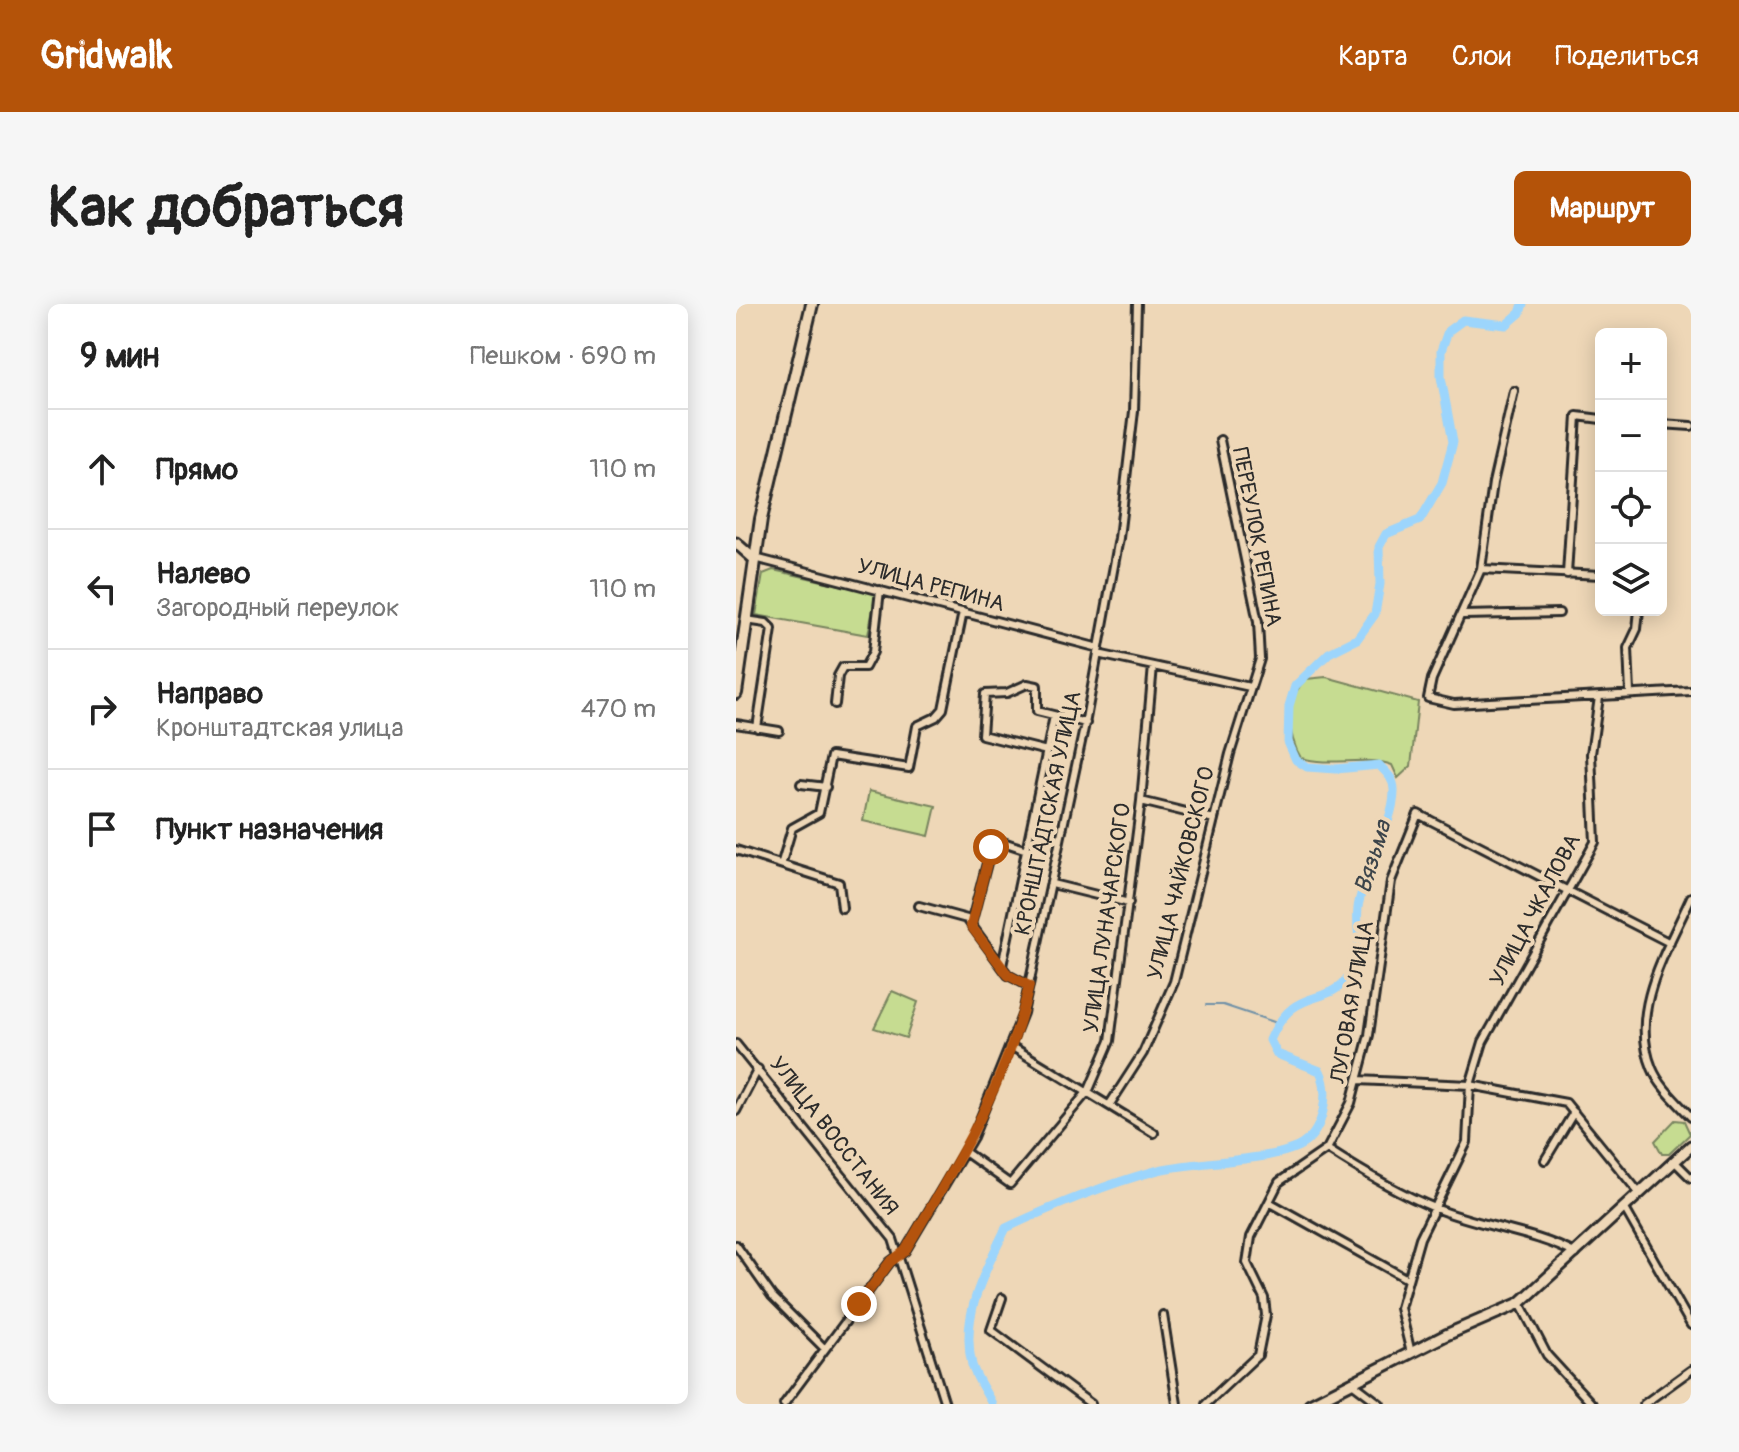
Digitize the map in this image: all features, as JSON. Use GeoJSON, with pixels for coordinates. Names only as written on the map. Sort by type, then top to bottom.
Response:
{"type":"FeatureCollection","features":[{"type":"Feature","properties":{"kind":"main road"},"geometry":{"type":"LineString","coordinates":[[736,693],[753,558],[812,304]]}},
{"type":"Feature","properties":{"kind":"main road"},"geometry":{"type":"LineString","coordinates":[[738,548],[753,558]]}},
{"type":"Feature","properties":{"kind":"main road"},"geometry":{"type":"LineString","coordinates":[[1310,1404],[1520,1303],[1691,1146]]}},
{"type":"Feature","properties":{"kind":"street","name":"КРОНШТАДТСКАЯ УЛИЦА"},"geometry":{"type":"LineString","coordinates":[[784,1404],[824,1348],[900,1254],[965,1152],[1011,1046],[1029,986],[1052,884],[1099,651],[1128,468],[1137,304]]}},
{"type":"Feature","properties":{"kind":"street"},"geometry":{"type":"LineString","coordinates":[[1514,391],[1495,470],[1481,569],[1432,679],[1428,698],[1454,704],[1691,691]]}},
{"type":"Feature","properties":{"kind":"street"},"geometry":{"type":"LineString","coordinates":[[1567,574],[1577,416],[1595,418]]}},
{"type":"Feature","properties":{"kind":"street"},"geometry":{"type":"LineString","coordinates":[[1667,424],[1691,426]]}},
{"type":"Feature","properties":{"kind":"street","name":"ПЕРЕУЛОК РЕПИНА"},"geometry":{"type":"LineString","coordinates":[[1220,440],[1258,622],[1260,659],[1250,687]]}},
{"type":"Feature","properties":{"kind":"street","name":"УЛИЦА РЕПИНА"},"geometry":{"type":"LineString","coordinates":[[753,558],[963,612],[1153,666],[1250,687]]}},
{"type":"Feature","properties":{"kind":"street"},"geometry":{"type":"LineString","coordinates":[[1481,569],[1595,575]]}},
{"type":"Feature","properties":{"kind":"street"},"geometry":{"type":"LineString","coordinates":[[835,704],[838,676],[843,667],[865,667],[873,652],[880,590]]}},
{"type":"Feature","properties":{"kind":"street"},"geometry":{"type":"LineString","coordinates":[[782,862],[789,832],[819,813],[831,756],[909,768],[917,726],[936,717],[943,709],[963,612]]}},
{"type":"Feature","properties":{"kind":"street"},"geometry":{"type":"LineString","coordinates":[[1463,615],[1559,613]]}},
{"type":"Feature","properties":{"kind":"street"},"geometry":{"type":"LineString","coordinates":[[1630,693],[1628,648],[1637,629],[1638,616]]}},
{"type":"Feature","properties":{"kind":"street"},"geometry":{"type":"LineString","coordinates":[[746,620],[766,623],[772,629],[757,728]]}},
{"type":"Feature","properties":{"kind":"street","name":"УЛИЦА ЛУНАЧАРСКОГО"},"geometry":{"type":"LineString","coordinates":[[965,1152],[1010,1184],[1089,1090],[1110,1041],[1141,801],[1153,666]]}},
{"type":"Feature","properties":{"kind":"street"},"geometry":{"type":"LineString","coordinates":[[1047,751],[982,735],[984,696],[987,692],[1007,693],[1027,684],[1037,686],[1035,710],[1086,723]]}},
{"type":"Feature","properties":{"kind":"street","name":"УЛИЦА ЧАЙКОВСКОГО"},"geometry":{"type":"LineString","coordinates":[[1110,1104],[1143,1053],[1174,982],[1250,687]]}},
{"type":"Feature","properties":{"kind":"street","name":"УЛИЦА ЧКАЛОВА"},"geometry":{"type":"LineString","coordinates":[[1411,1353],[1400,1308],[1420,1238],[1437,1209],[1467,1142],[1470,1085],[1483,1042],[1595,842],[1591,754],[1599,697]]}},
{"type":"Feature","properties":{"kind":"street"},"geometry":{"type":"LineString","coordinates":[[1002,966],[1054,716]]}},
{"type":"Feature","properties":{"kind":"street"},"geometry":{"type":"LineString","coordinates":[[736,724],[779,731]]}},
{"type":"Feature","properties":{"kind":"street"},"geometry":{"type":"LineString","coordinates":[[801,784],[826,787]]}},
{"type":"Feature","properties":{"kind":"street"},"geometry":{"type":"LineString","coordinates":[[1141,801],[1214,819]]}},
{"type":"Feature","properties":{"kind":"street","name":"ЛУГОВАЯ УЛИЦА"},"geometry":{"type":"LineString","coordinates":[[1327,1149],[1351,1103],[1369,1035],[1391,881],[1418,814],[1566,892]]}},
{"type":"Feature","properties":{"kind":"street"},"geometry":{"type":"LineString","coordinates":[[971,926],[992,844],[1000,841],[1027,850]]}},
{"type":"Feature","properties":{"kind":"street"},"geometry":{"type":"LineString","coordinates":[[736,850],[782,862],[839,883],[842,908]]}},
{"type":"Feature","properties":{"kind":"street"},"geometry":{"type":"LineString","coordinates":[[1052,884],[1129,903]]}},
{"type":"Feature","properties":{"kind":"street"},"geometry":{"type":"LineString","coordinates":[[1566,892],[1670,943]]}},
{"type":"Feature","properties":{"kind":"street"},"geometry":{"type":"LineString","coordinates":[[1691,897],[1646,1000],[1646,1042],[1652,1068],[1691,1117]]}},
{"type":"Feature","properties":{"kind":"street"},"geometry":{"type":"LineString","coordinates":[[919,906],[967,919],[1008,975],[1029,986]]}},
{"type":"Feature","properties":{"kind":"street","name":"УЛИЦА ВОССТАНИЯ"},"geometry":{"type":"LineString","coordinates":[[736,1044],[893,1239],[900,1254],[916,1321],[945,1404]]}},
{"type":"Feature","properties":{"kind":"street"},"geometry":{"type":"LineString","coordinates":[[1011,1046],[1089,1090],[1154,1133]]}},
{"type":"Feature","properties":{"kind":"street"},"geometry":{"type":"LineString","coordinates":[[736,1111],[758,1069]]}},
{"type":"Feature","properties":{"kind":"street"},"geometry":{"type":"LineString","coordinates":[[1357,1080],[1470,1085],[1566,1103],[1640,1194]]}},
{"type":"Feature","properties":{"kind":"street"},"geometry":{"type":"LineString","coordinates":[[1545,1160],[1574,1112]]}},
{"type":"Feature","properties":{"kind":"street"},"geometry":{"type":"LineString","coordinates":[[1206,1404],[1258,1355],[1266,1315],[1264,1298],[1252,1279],[1247,1263],[1251,1237],[1279,1182],[1327,1149],[1356,1168],[1437,1209],[1551,1242],[1576,1254]]}},
{"type":"Feature","properties":{"kind":"street"},"geometry":{"type":"LineString","coordinates":[[1674,1161],[1691,1178]]}},
{"type":"Feature","properties":{"kind":"street"},"geometry":{"type":"LineString","coordinates":[[1269,1202],[1407,1279]]}},
{"type":"Feature","properties":{"kind":"street"},"geometry":{"type":"LineString","coordinates":[[1625,1209],[1691,1325]]}},
{"type":"Feature","properties":{"kind":"street"},"geometry":{"type":"LineString","coordinates":[[736,1245],[775,1299],[824,1348]]}},
{"type":"Feature","properties":{"kind":"street"},"geometry":{"type":"LineString","coordinates":[[1002,1298],[991,1330],[1091,1404]]}},
{"type":"Feature","properties":{"kind":"street"},"geometry":{"type":"LineString","coordinates":[[1520,1303],[1547,1355],[1592,1404]]}},
{"type":"Feature","properties":{"kind":"street"},"geometry":{"type":"LineString","coordinates":[[1163,1315],[1177,1404]]}},
{"type":"Feature","properties":{"kind":"street"},"geometry":{"type":"LineString","coordinates":[[1644,1404],[1691,1370]]}},
{"type":"Feature","properties":{"kind":"street"},"geometry":{"type":"LineString","coordinates":[[1351,1382],[1380,1404]]}},
{"type":"Feature","properties":{"kind":"green space"},"geometry":{"type":"Polygon","coordinates":[[[773,570],[876,593],[868,635],[756,615],[763,574],[773,570]]]}},
{"type":"Feature","properties":{"kind":"green space"},"geometry":{"type":"Polygon","coordinates":[[[1326,677],[1418,702],[1411,766],[1398,778],[1392,765],[1382,762],[1301,758],[1291,728],[1294,697],[1306,679],[1326,677]]]}},
{"type":"Feature","properties":{"kind":"green space"},"geometry":{"type":"Polygon","coordinates":[[[869,791],[936,806],[929,836],[863,821],[869,791]]]}},
{"type":"Feature","properties":{"kind":"green space"},"geometry":{"type":"Polygon","coordinates":[[[892,991],[918,1002],[906,1038],[874,1028],[892,991]]]}},
{"type":"Feature","properties":{"kind":"green space"},"geometry":{"type":"Polygon","coordinates":[[[1675,1120],[1684,1121],[1690,1134],[1669,1154],[1662,1154],[1655,1141],[1675,1120]]]}},
{"type":"Feature","properties":{"kind":"waterway","name":"Вязьма"},"geometry":{"type":"LineString","coordinates":[[992,1404],[972,1365],[969,1329],[977,1294],[1006,1228],[1079,1196],[1155,1171],[1255,1158],[1292,1149],[1304,1143],[1316,1129],[1325,1099],[1320,1071],[1277,1054],[1270,1040],[1290,1010],[1332,991],[1352,973],[1359,956],[1359,902],[1390,815],[1394,786],[1379,765],[1336,769],[1307,767],[1296,760],[1288,742],[1289,706],[1295,686],[1329,653],[1357,639],[1375,614],[1380,584],[1379,547],[1386,534],[1420,520],[1442,483],[1453,442],[1441,377],[1441,351],[1448,331],[1463,320],[1506,325],[1520,313],[1523,304]]}},
{"type":"Feature","properties":{"kind":"waterway"},"geometry":{"type":"LineString","coordinates":[[1206,1005],[1223,1005],[1277,1023]]}},
{"type":"Feature","properties":{"kind":"route"},"geometry":{"type":"LineString","coordinates":[[859,1304],[890,1262],[905,1251],[973,1137],[997,1084],[1023,1013],[1029,986],[1008,975],[971,926],[991,847]]}}]}
